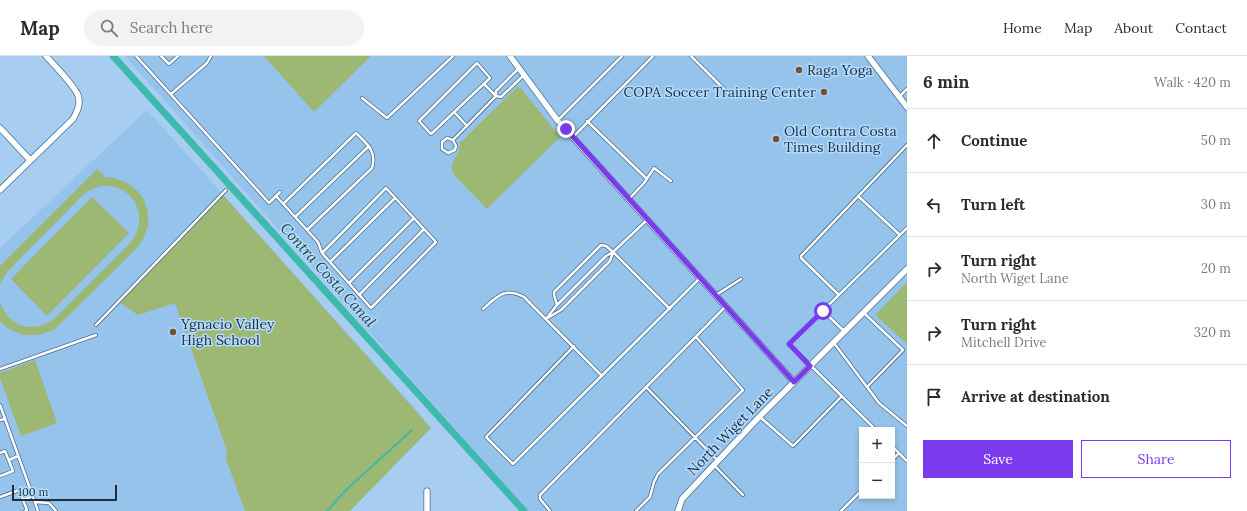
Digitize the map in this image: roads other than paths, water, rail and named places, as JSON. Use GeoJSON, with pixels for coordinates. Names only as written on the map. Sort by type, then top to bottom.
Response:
{"type":"FeatureCollection","features":[{"type":"Feature","properties":{"kind":"street"},"geometry":{"type":"LineString","coordinates":[[0,190],[73,119],[78,112],[78,96],[46,56]]}},
{"type":"Feature","properties":{"kind":"street"},"geometry":{"type":"LineString","coordinates":[[510,56],[558,121],[794,382]]}},
{"type":"Feature","properties":{"kind":"street"},"geometry":{"type":"LineString","coordinates":[[868,56],[907,107]]}},
{"type":"Feature","properties":{"kind":"street"},"geometry":{"type":"LineString","coordinates":[[0,128],[30,160]]}},
{"type":"Feature","properties":{"kind":"street","name":"North Wiget Lane"},"geometry":{"type":"LineString","coordinates":[[678,511],[682,499],[760,416],[907,270]]}},
{"type":"Feature","properties":{"kind":"street"},"geometry":{"type":"LineString","coordinates":[[427,492],[427,511]]}},
{"type":"Feature","properties":{"kind":"lane"},"geometry":{"type":"LineString","coordinates":[[136,56],[269,203],[280,192]]}},
{"type":"Feature","properties":{"kind":"lane"},"geometry":{"type":"LineString","coordinates":[[162,56],[169,64],[178,56]]}},
{"type":"Feature","properties":{"kind":"lane"},"geometry":{"type":"LineString","coordinates":[[171,94],[207,63],[211,56]]}},
{"type":"Feature","properties":{"kind":"lane"},"geometry":{"type":"LineString","coordinates":[[362,98],[387,118],[453,56]]}},
{"type":"Feature","properties":{"kind":"lane"},"geometry":{"type":"LineString","coordinates":[[558,121],[622,56]]}},
{"type":"Feature","properties":{"kind":"lane"},"geometry":{"type":"LineString","coordinates":[[573,137],[652,56]]}},
{"type":"Feature","properties":{"kind":"lane"},"geometry":{"type":"LineString","coordinates":[[691,56],[729,94]]}},
{"type":"Feature","properties":{"kind":"lane"},"geometry":{"type":"LineString","coordinates":[[477,63],[490,78],[484,84],[431,134],[419,121],[477,63]]}},
{"type":"Feature","properties":{"kind":"lane"},"geometry":{"type":"LineString","coordinates":[[453,140],[496,96],[496,91],[519,68]]}},
{"type":"Feature","properties":{"kind":"lane"},"geometry":{"type":"LineString","coordinates":[[484,84],[496,96],[501,97],[524,75]]}},
{"type":"Feature","properties":{"kind":"lane"},"geometry":{"type":"LineString","coordinates":[[899,96],[907,89]]}},
{"type":"Feature","properties":{"kind":"lane"},"geometry":{"type":"LineString","coordinates":[[454,112],[467,126]]}},
{"type":"Feature","properties":{"kind":"lane"},"geometry":{"type":"LineString","coordinates":[[587,121],[647,179]]}},
{"type":"Feature","properties":{"kind":"lane"},"geometry":{"type":"LineString","coordinates":[[283,204],[356,133],[369,146],[373,153],[374,160],[372,168],[306,230]]}},
{"type":"Feature","properties":{"kind":"lane"},"geometry":{"type":"LineString","coordinates":[[447,138],[453,140],[456,146],[455,150],[448,153],[442,149],[442,142],[447,138]]}},
{"type":"Feature","properties":{"kind":"lane"},"geometry":{"type":"LineString","coordinates":[[839,295],[800,258],[907,145]]}},
{"type":"Feature","properties":{"kind":"lane"},"geometry":{"type":"LineString","coordinates":[[295,217],[369,146]]}},
{"type":"Feature","properties":{"kind":"lane"},"geometry":{"type":"LineString","coordinates":[[629,199],[647,179],[654,168],[671,181]]}},
{"type":"Feature","properties":{"kind":"lane"},"geometry":{"type":"LineString","coordinates":[[276,196],[318,242],[322,253],[371,308],[436,242],[386,188],[322,253]]}},
{"type":"Feature","properties":{"kind":"lane"},"geometry":{"type":"LineString","coordinates":[[96,325],[226,190]]}},
{"type":"Feature","properties":{"kind":"lane"},"geometry":{"type":"LineString","coordinates":[[858,196],[900,235]]}},
{"type":"Feature","properties":{"kind":"lane"},"geometry":{"type":"LineString","coordinates":[[330,262],[395,198]]}},
{"type":"Feature","properties":{"kind":"lane"},"geometry":{"type":"LineString","coordinates":[[349,283],[414,218]]}},
{"type":"Feature","properties":{"kind":"lane"},"geometry":{"type":"LineString","coordinates":[[546,319],[557,305],[606,256],[613,252],[647,219]]}},
{"type":"Feature","properties":{"kind":"lane"},"geometry":{"type":"LineString","coordinates":[[873,427],[789,344],[907,228]]}},
{"type":"Feature","properties":{"kind":"lane"},"geometry":{"type":"LineString","coordinates":[[359,295],[424,229]]}},
{"type":"Feature","properties":{"kind":"lane"},"geometry":{"type":"LineString","coordinates":[[557,305],[554,292],[601,245],[606,246],[613,252],[670,309]]}},
{"type":"Feature","properties":{"kind":"lane"},"geometry":{"type":"LineString","coordinates":[[546,319],[561,310],[610,261],[613,252]]}},
{"type":"Feature","properties":{"kind":"lane"},"geometry":{"type":"LineString","coordinates":[[574,346],[486,437],[513,464],[670,309],[700,277]]}},
{"type":"Feature","properties":{"kind":"lane"},"geometry":{"type":"LineString","coordinates":[[716,295],[740,279]]}},
{"type":"Feature","properties":{"kind":"lane"},"geometry":{"type":"LineString","coordinates":[[483,309],[495,298],[510,292],[524,298],[574,346],[602,376]]}},
{"type":"Feature","properties":{"kind":"lane"},"geometry":{"type":"LineString","coordinates":[[550,511],[540,499],[540,495],[726,306]]}},
{"type":"Feature","properties":{"kind":"lane"},"geometry":{"type":"LineString","coordinates":[[823,311],[844,332]]}},
{"type":"Feature","properties":{"kind":"lane"},"geometry":{"type":"LineString","coordinates":[[864,313],[902,350],[867,387]]}},
{"type":"Feature","properties":{"kind":"lane"},"geometry":{"type":"LineString","coordinates":[[0,369],[96,334]]}},
{"type":"Feature","properties":{"kind":"lane"},"geometry":{"type":"LineString","coordinates":[[636,511],[650,497],[658,474],[743,390],[696,337]]}},
{"type":"Feature","properties":{"kind":"lane"},"geometry":{"type":"LineString","coordinates":[[833,343],[879,403],[907,426]]}},
{"type":"Feature","properties":{"kind":"lane"},"geometry":{"type":"LineString","coordinates":[[646,387],[696,437],[743,495]]}},
{"type":"Feature","properties":{"kind":"lane"},"geometry":{"type":"LineString","coordinates":[[760,416],[793,446],[842,396]]}},
{"type":"Feature","properties":{"kind":"lane"},"geometry":{"type":"LineString","coordinates":[[0,405],[38,511]]}},
{"type":"Feature","properties":{"kind":"lane"},"geometry":{"type":"LineString","coordinates":[[0,420],[5,419]]}},
{"type":"Feature","properties":{"kind":"lane"},"geometry":{"type":"LineString","coordinates":[[895,449],[907,461]]}},
{"type":"Feature","properties":{"kind":"lane"},"geometry":{"type":"LineString","coordinates":[[0,453],[5,451],[13,471],[0,476]]}},
{"type":"Feature","properties":{"kind":"lane"},"geometry":{"type":"LineString","coordinates":[[895,457],[899,453]]}},
{"type":"Feature","properties":{"kind":"lane"},"geometry":{"type":"LineString","coordinates":[[9,460],[18,456]]}},
{"type":"Feature","properties":{"kind":"lane"},"geometry":{"type":"LineString","coordinates":[[0,497],[19,490],[27,510],[25,511]]}},
{"type":"Feature","properties":{"kind":"lane"},"geometry":{"type":"LineString","coordinates":[[841,511],[859,493]]}},
{"type":"Feature","properties":{"kind":"lane"},"geometry":{"type":"LineString","coordinates":[[23,500],[33,496]]}},
{"type":"Feature","properties":{"kind":"lane"},"geometry":{"type":"LineString","coordinates":[[35,502],[49,503],[56,511]]}},
{"type":"Feature","properties":{"kind":"waterway","name":"Contra Costa Canal"},"geometry":{"type":"LineString","coordinates":[[113,56],[524,511]]}},
{"type":"Feature","properties":{"kind":"waterway"},"geometry":{"type":"LineString","coordinates":[[327,511],[347,489],[412,430]]}},
{"type":"Feature","properties":{"kind":"place","name":"Raga Yoga"},"geometry":{"type":"Point","coordinates":[799,70]}},
{"type":"Feature","properties":{"kind":"place","name":"COPA Soccer Training Center"},"geometry":{"type":"Point","coordinates":[824,92]}},
{"type":"Feature","properties":{"kind":"place","name":"Old Contra Costa Times Building"},"geometry":{"type":"Point","coordinates":[776,139]}},
{"type":"Feature","properties":{"kind":"place","name":"Ygnacio Valley High School"},"geometry":{"type":"Point","coordinates":[173,332]}}]}
